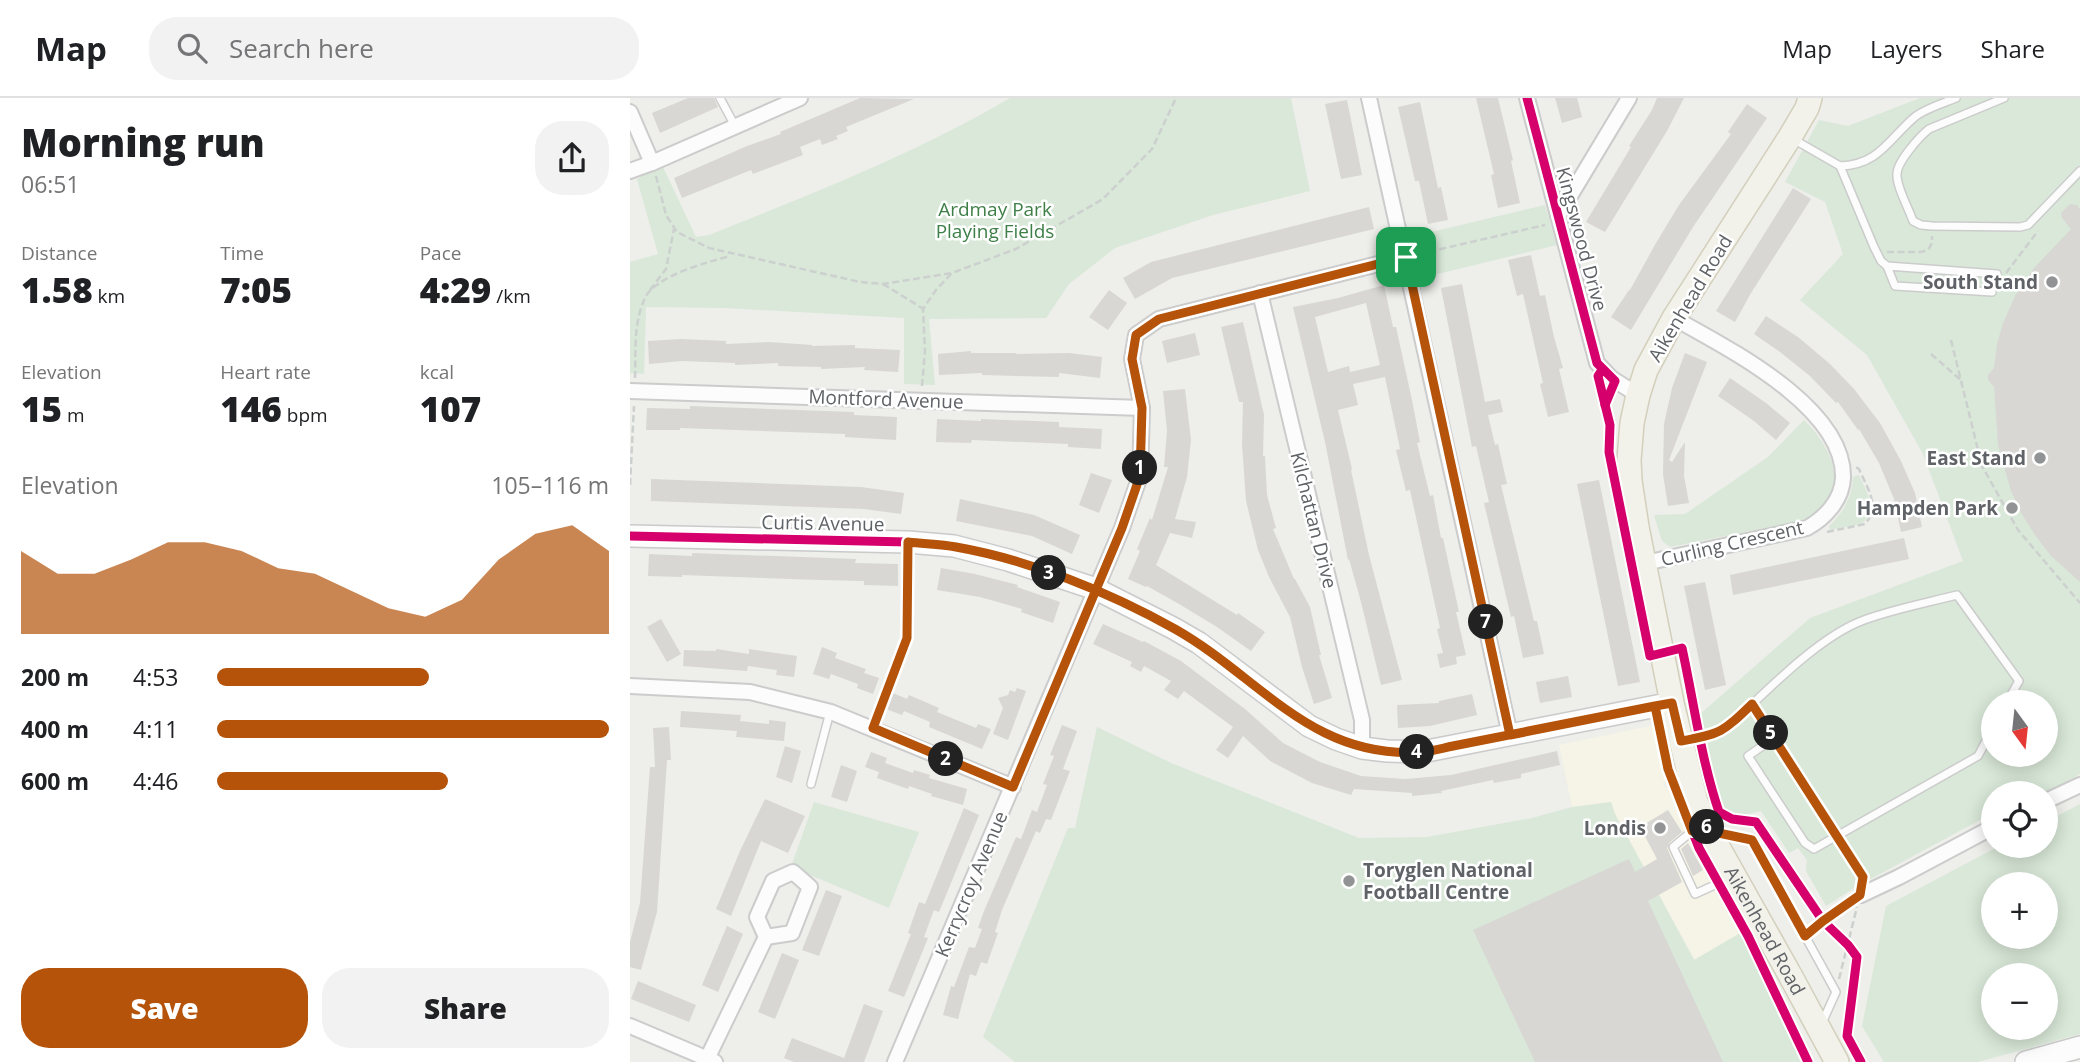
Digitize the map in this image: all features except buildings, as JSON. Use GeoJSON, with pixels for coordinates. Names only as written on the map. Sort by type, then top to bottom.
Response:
{"type":"FeatureCollection","features":[{"type":"Feature","properties":{"kind":"main road","name":"Aikenhead Road"},"geometry":{"type":"LineString","coordinates":[[1810,98],[1790,137],[1674,318],[1646,370],[1638,394],[1630,439],[1629,471],[1632,500],[1672,703],[1696,802],[1733,876],[1837,1062]]}},
{"type":"Feature","properties":{"kind":"street"},"geometry":{"type":"LineString","coordinates":[[630,171],[800,98]]}},
{"type":"Feature","properties":{"kind":"street"},"geometry":{"type":"LineString","coordinates":[[1369,98],[1510,735]]}},
{"type":"Feature","properties":{"kind":"street","name":"Kingswood Drive"},"geometry":{"type":"LineString","coordinates":[[1527,98],[1597,363],[1611,378],[1638,394]]}},
{"type":"Feature","properties":{"kind":"street"},"geometry":{"type":"LineString","coordinates":[[1558,216],[1629,98]]}},
{"type":"Feature","properties":{"kind":"street"},"geometry":{"type":"LineString","coordinates":[[630,112],[652,163]]}},
{"type":"Feature","properties":{"kind":"street","name":"Kerrycroy Avenue"},"geometry":{"type":"LineString","coordinates":[[895,1062],[1122,528],[1140,476],[1142,408],[1132,359],[1136,335],[1159,319],[1406,257]]}},
{"type":"Feature","properties":{"kind":"street","name":"Kilchattan Drive"},"geometry":{"type":"LineString","coordinates":[[1260,293],[1362,720],[1362,748]]}},
{"type":"Feature","properties":{"kind":"street"},"geometry":{"type":"LineString","coordinates":[[1674,318],[1731,350],[1789,389],[1820,422],[1840,456]]}},
{"type":"Feature","properties":{"kind":"street","name":"Montford Avenue"},"geometry":{"type":"LineString","coordinates":[[632,391],[1142,408]]}},
{"type":"Feature","properties":{"kind":"street","name":"Curling Crescent"},"geometry":{"type":"LineString","coordinates":[[1645,563],[1807,528],[1825,516],[1839,495],[1843,475],[1840,456]]}},
{"type":"Feature","properties":{"kind":"street","name":"Curtis Avenue"},"geometry":{"type":"LineString","coordinates":[[630,536],[908,542],[954,546],[1009,560],[1096,589],[1199,643],[1309,726],[1362,748],[1422,752],[1672,703]]}},
{"type":"Feature","properties":{"kind":"street"},"geometry":{"type":"LineString","coordinates":[[630,686],[750,692],[831,712],[1013,787]]}},
{"type":"Feature","properties":{"kind":"street"},"geometry":{"type":"LineString","coordinates":[[2058,795],[2080,785]]}},
{"type":"Feature","properties":{"kind":"street"},"geometry":{"type":"LineString","coordinates":[[1860,895],[1981,833]]}},
{"type":"Feature","properties":{"kind":"street"},"geometry":{"type":"LineString","coordinates":[[630,1026],[711,1060],[766,937],[757,917],[773,881],[793,872],[810,887],[792,933],[766,937]]}},
{"type":"Feature","properties":{"kind":"street"},"geometry":{"type":"LineString","coordinates":[[2028,1062],[2080,1047]]}},
{"type":"Feature","properties":{"kind":"lane"},"geometry":{"type":"LineString","coordinates":[[720,98],[736,126]]}},
{"type":"Feature","properties":{"kind":"lane"},"geometry":{"type":"LineString","coordinates":[[1840,166],[1857,163],[1882,152],[1919,114],[1956,98]]}},
{"type":"Feature","properties":{"kind":"lane"},"geometry":{"type":"LineString","coordinates":[[2004,98],[1929,128],[1898,166],[1896,177],[1913,222],[1932,226],[2028,225],[2080,171]]}},
{"type":"Feature","properties":{"kind":"lane"},"geometry":{"type":"LineString","coordinates":[[1790,137],[1840,166],[1881,261],[1887,266],[1895,286],[1992,292]]}},
{"type":"Feature","properties":{"kind":"lane"},"geometry":{"type":"LineString","coordinates":[[1887,266],[1997,274]]}},
{"type":"Feature","properties":{"kind":"lane"},"geometry":{"type":"LineString","coordinates":[[1681,741],[1712,736],[1725,730],[1817,648],[1842,630],[1863,620],[1957,595],[2019,681],[2014,690]]}},
{"type":"Feature","properties":{"kind":"lane"},"geometry":{"type":"LineString","coordinates":[[1752,704],[1863,877],[1860,895]]}},
{"type":"Feature","properties":{"kind":"lane"},"geometry":{"type":"LineString","coordinates":[[811,784],[831,712]]}},
{"type":"Feature","properties":{"kind":"lane"},"geometry":{"type":"LineString","coordinates":[[1774,738],[1748,756],[1805,843],[1814,849],[1978,756],[1981,750]]}},
{"type":"Feature","properties":{"kind":"lane"},"geometry":{"type":"LineString","coordinates":[[1733,876],[1695,894],[1673,848],[1706,826],[1752,840],[1836,992],[1819,1030]]}},
{"type":"Feature","properties":{"kind":"path"},"geometry":{"type":"LineString","coordinates":[[652,163],[666,215],[677,232],[709,248],[733,255],[860,282],[883,284],[951,273],[1016,248],[1103,199],[1152,149],[1176,98]]}},
{"type":"Feature","properties":{"kind":"path"},"geometry":{"type":"LineString","coordinates":[[1992,292],[2044,223]]}},
{"type":"Feature","properties":{"kind":"path"},"geometry":{"type":"LineString","coordinates":[[1877,251],[1928,250],[1932,243],[1932,226]]}},
{"type":"Feature","properties":{"kind":"path"},"geometry":{"type":"LineString","coordinates":[[630,485],[636,326],[646,296],[666,269],[674,227]]}},
{"type":"Feature","properties":{"kind":"path"},"geometry":{"type":"LineString","coordinates":[[1406,257],[1530,228]]}},
{"type":"Feature","properties":{"kind":"path"},"geometry":{"type":"LineString","coordinates":[[646,296],[665,280],[692,266],[733,255]]}},
{"type":"Feature","properties":{"kind":"path"},"geometry":{"type":"LineString","coordinates":[[921,400],[925,351],[923,309],[951,273]]}},
{"type":"Feature","properties":{"kind":"path"},"geometry":{"type":"LineString","coordinates":[[883,284],[923,309]]}},
{"type":"Feature","properties":{"kind":"path"},"geometry":{"type":"LineString","coordinates":[[1951,340],[1982,466],[2018,530],[2080,603]]}},
{"type":"Feature","properties":{"kind":"path"},"geometry":{"type":"LineString","coordinates":[[1931,354],[1962,382]]}},
{"type":"Feature","properties":{"kind":"path"},"geometry":{"type":"LineString","coordinates":[[1807,528],[1815,535],[1865,524],[1872,514],[1873,501],[1859,469],[1840,456]]}},
{"type":"Feature","properties":{"kind":"path"},"geometry":{"type":"LineString","coordinates":[[873,728],[907,638],[908,542]]}},
{"type":"Feature","properties":{"kind":"path"},"geometry":{"type":"LineString","coordinates":[[1805,936],[1860,895]]}},
{"type":"Feature","properties":{"kind":"path"},"geometry":{"type":"LineString","coordinates":[[1836,992],[1860,895]]}},
{"type":"Feature","properties":{"kind":"path"},"geometry":{"type":"LineString","coordinates":[[1816,911],[1831,929]]}},
{"type":"Feature","properties":{"kind":"path"},"geometry":{"type":"LineString","coordinates":[[1839,937],[1857,957]]}},
{"type":"Feature","properties":{"kind":"shaded area"},"geometry":{"type":"Polygon","coordinates":[[[1654,725],[1665,776],[1664,786],[1672,791],[1680,815],[1742,932],[1695,960],[1615,814],[1611,802],[1572,807],[1559,745],[1654,725]]]}},
{"type":"Feature","properties":{"kind":"green space","name":"Ardmay Park Playing Fields"},"geometry":{"type":"Polygon","coordinates":[[[1010,98],[1291,98],[1310,191],[1213,215],[1115,248],[1069,284],[1046,318],[929,319],[935,385],[904,384],[904,318],[725,308],[646,307],[644,374],[630,373],[630,262],[658,254],[637,179],[663,167],[696,237],[709,235],[900,155],[1010,98]]]}},
{"type":"Feature","properties":{"kind":"green space","name":"Hampden Park"},"geometry":{"type":"Polygon","coordinates":[[[1920,98],[2080,98],[2080,774],[2058,786],[2058,781],[1981,781],[1981,819],[1826,906],[1806,871],[1807,860],[1798,848],[1789,853],[1761,811],[1734,814],[1720,804],[1699,715],[1810,618],[1963,561],[1923,454],[1867,355],[1800,300],[1843,254],[1825,202],[1785,182],[1819,120],[1848,126],[1920,98]]]}},
{"type":"Feature","properties":{"kind":"green space"},"geometry":{"type":"Polygon","coordinates":[[[1545,205],[1557,245],[1417,279],[1406,238],[1545,205]]]}},
{"type":"Feature","properties":{"kind":"green space"},"geometry":{"type":"Polygon","coordinates":[[[1804,420],[1825,446],[1834,475],[1828,501],[1817,512],[1800,521],[1670,547],[1662,541],[1654,515],[1685,514],[1768,457],[1804,420]]]}},
{"type":"Feature","properties":{"kind":"green space"},"geometry":{"type":"Polygon","coordinates":[[[1859,475],[1871,506],[1868,518],[1860,524],[1830,530],[1829,526],[1849,498],[1853,477],[1859,475]]]}},
{"type":"Feature","properties":{"kind":"green space","name":"Toryglen National Football Centre"},"geometry":{"type":"Polygon","coordinates":[[[1097,727],[1171,763],[1359,838],[1427,837],[1532,818],[1572,807],[1611,802],[1694,960],[1742,932],[1803,1062],[1015,1062],[983,1037],[1068,828],[1075,828],[1097,727]]]}},
{"type":"Feature","properties":{"kind":"green space"},"geometry":{"type":"Polygon","coordinates":[[[814,802],[919,832],[889,908],[791,867],[814,802]]]}},
{"type":"Feature","properties":{"kind":"green space"},"geometry":{"type":"Polygon","coordinates":[[[2080,804],[2080,1034],[1978,1062],[1884,1062],[1862,1026],[1886,906],[1981,856],[1981,858],[2058,858],[2058,816],[2080,804]]]}},
{"type":"Feature","properties":{"kind":"cycle path"},"geometry":{"type":"LineString","coordinates":[[1527,98],[1597,363],[1615,381],[1605,405]]}},
{"type":"Feature","properties":{"kind":"cycle path"},"geometry":{"type":"LineString","coordinates":[[1602,370],[1598,376],[1610,425],[1609,452],[1650,656],[1682,648],[1703,751],[1719,812],[1732,819],[1756,822],[1823,921],[1857,957],[1847,1036],[1861,1062]]}},
{"type":"Feature","properties":{"kind":"cycle path"},"geometry":{"type":"LineString","coordinates":[[630,536],[908,542],[954,546],[1008,560],[1096,589],[1173,628],[1199,643],[1309,726],[1362,748],[1422,752],[1672,703]]}},
{"type":"Feature","properties":{"kind":"cycle path"},"geometry":{"type":"LineString","coordinates":[[1655,706],[1668,769],[1699,848],[1748,936],[1808,1062]]}},
{"type":"Feature","properties":{"kind":"place","name":"South Stand"},"geometry":{"type":"Point","coordinates":[2052,282]}},
{"type":"Feature","properties":{"kind":"place","name":"East Stand"},"geometry":{"type":"Point","coordinates":[2040,458]}},
{"type":"Feature","properties":{"kind":"place","name":"Hampden Park"},"geometry":{"type":"Point","coordinates":[2012,508]}},
{"type":"Feature","properties":{"kind":"place","name":"Londis"},"geometry":{"type":"Point","coordinates":[1660,828]}},
{"type":"Feature","properties":{"kind":"place","name":"Toryglen National Football Centre"},"geometry":{"type":"Point","coordinates":[1349,881]}},
{"type":"Feature","properties":{"kind":"route"},"geometry":{"type":"LineString","coordinates":[[1406,257],[1159,319],[1136,335],[1132,359],[1142,408],[1140,476],[1122,528],[1096,589],[1013,787],[873,728],[907,638],[908,542],[954,546],[1009,560],[1096,589],[1199,643],[1309,726],[1362,748],[1422,752],[1453,746],[1655,706],[1672,703],[1681,741],[1712,736],[1725,730],[1752,704],[1863,877],[1860,895],[1805,936],[1752,840],[1709,831],[1704,821],[1692,831],[1668,769],[1655,706],[1510,735],[1406,257]]}}]}
